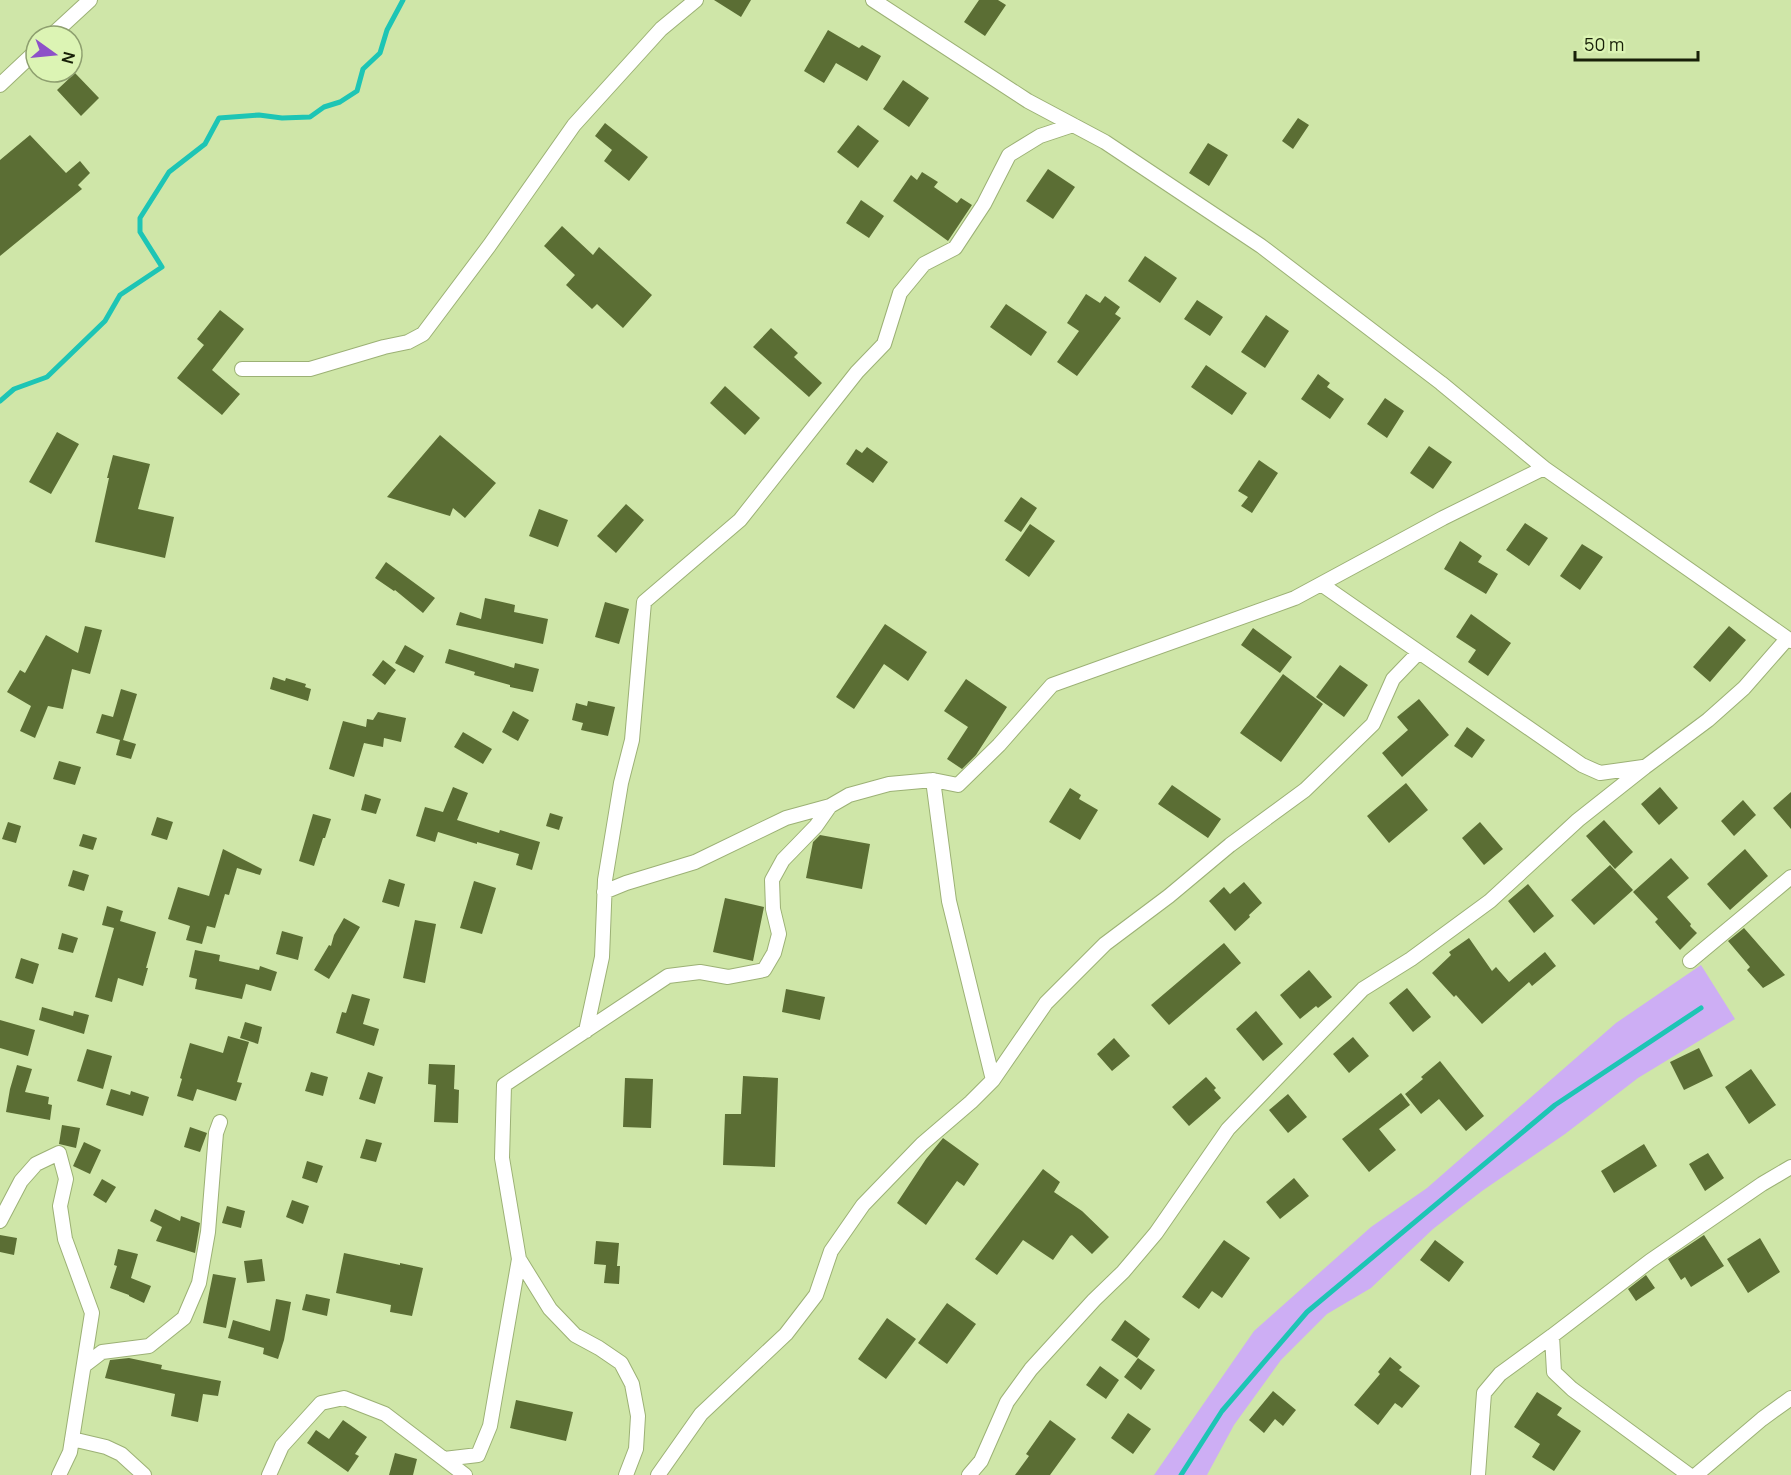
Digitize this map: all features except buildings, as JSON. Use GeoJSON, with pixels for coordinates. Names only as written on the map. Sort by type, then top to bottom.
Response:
{"type":"FeatureCollection","features":[{"type":"Feature","properties":{"kind":"street"},"geometry":{"type":"LineString","coordinates":[[64,24],[90,0]]}},
{"type":"Feature","properties":{"kind":"street"},"geometry":{"type":"LineString","coordinates":[[242,369],[310,369],[408,342],[423,334],[574,125],[661,29],[696,0]]}},
{"type":"Feature","properties":{"kind":"street"},"geometry":{"type":"LineString","coordinates":[[873,0],[1028,101],[1105,142],[1261,246],[1441,383],[1544,468],[1789,640],[1744,688],[1708,720],[1645,767],[1556,840],[1490,901],[1412,959],[1363,989],[1228,1129],[1156,1233],[1123,1272],[1031,1369],[1007,1402],[981,1461],[969,1475]]}},
{"type":"Feature","properties":{"kind":"street"},"geometry":{"type":"LineString","coordinates":[[0,85],[24,62]]}},
{"type":"Feature","properties":{"kind":"street"},"geometry":{"type":"LineString","coordinates":[[586,1031],[603,957],[605,880],[621,783],[632,740],[644,602],[740,520],[857,372],[884,344],[900,293],[924,264],[954,248],[984,204],[1009,155],[1040,136],[1073,125]]}},
{"type":"Feature","properties":{"kind":"street"},"geometry":{"type":"LineString","coordinates":[[604,892],[695,862],[786,818],[830,806],[849,795],[889,784],[933,780],[958,785],[999,746],[1052,685],[1295,598],[1443,518],[1544,468]]}},
{"type":"Feature","properties":{"kind":"street"},"geometry":{"type":"LineString","coordinates":[[1320,584],[1582,765],[1600,773],[1645,767]]}},
{"type":"Feature","properties":{"kind":"street"},"geometry":{"type":"LineString","coordinates":[[658,1475],[700,1414],[786,1334],[816,1295],[831,1251],[862,1205],[922,1144],[993,1080],[1046,1003],[1105,944],[1169,896],[1230,844],[1305,790],[1373,724],[1393,679],[1419,652]]}},
{"type":"Feature","properties":{"kind":"street"},"geometry":{"type":"LineString","coordinates":[[933,780],[949,901],[993,1080]]}},
{"type":"Feature","properties":{"kind":"street"},"geometry":{"type":"LineString","coordinates":[[444,1459],[478,1455],[490,1426],[519,1259],[502,1158],[504,1085],[668,976],[700,972],[728,976],[764,970],[774,953],[779,934],[773,909],[772,880],[783,860],[816,826],[830,806]]}},
{"type":"Feature","properties":{"kind":"street"},"geometry":{"type":"LineString","coordinates":[[1690,961],[1791,877]]}},
{"type":"Feature","properties":{"kind":"street"},"geometry":{"type":"LineString","coordinates":[[85,1365],[102,1352],[149,1346],[184,1318],[199,1283],[208,1232],[216,1133],[220,1122]]}},
{"type":"Feature","properties":{"kind":"street"},"geometry":{"type":"LineString","coordinates":[[0,1221],[21,1181],[36,1164],[59,1153],[66,1179],[60,1206],[65,1239],[92,1313],[70,1452],[59,1475]]}},
{"type":"Feature","properties":{"kind":"street"},"geometry":{"type":"LineString","coordinates":[[1478,1475],[1484,1393],[1500,1374],[1650,1261],[1762,1184],[1791,1167]]}},
{"type":"Feature","properties":{"kind":"street"},"geometry":{"type":"LineString","coordinates":[[519,1259],[550,1309],[575,1335],[621,1363],[632,1384],[638,1416],[637,1438],[636,1449],[626,1475]]}},
{"type":"Feature","properties":{"kind":"street"},"geometry":{"type":"LineString","coordinates":[[1552,1335],[1554,1372],[1572,1389],[1689,1475]]}},
{"type":"Feature","properties":{"kind":"street"},"geometry":{"type":"LineString","coordinates":[[269,1475],[282,1446],[321,1403],[344,1398],[385,1414],[465,1475]]}},
{"type":"Feature","properties":{"kind":"street"},"geometry":{"type":"LineString","coordinates":[[1696,1475],[1762,1419],[1791,1398]]}},
{"type":"Feature","properties":{"kind":"street"},"geometry":{"type":"LineString","coordinates":[[72,1438],[106,1447],[121,1454],[144,1475]]}},
{"type":"Feature","properties":{"kind":"shaded area"},"geometry":{"type":"Polygon","coordinates":[[[1701,965],[1735,1019],[1638,1078],[1433,1229],[1371,1288],[1327,1314],[1281,1360],[1234,1425],[1207,1475],[1154,1475],[1254,1331],[1371,1227],[1427,1188],[1616,1023],[1701,965]]]}},
{"type":"Feature","properties":{"kind":"waterway"},"geometry":{"type":"LineString","coordinates":[[0,401],[14,389],[47,377],[105,321],[120,295],[162,267],[140,232],[140,218],[169,172],[205,144],[219,118],[259,115],[282,118],[310,117],[324,107],[340,102],[357,91],[363,69],[380,53],[387,30],[403,0]]}},
{"type":"Feature","properties":{"kind":"waterway"},"geometry":{"type":"LineString","coordinates":[[1181,1475],[1222,1411],[1307,1312],[1555,1105],[1701,1008]]}}]}
